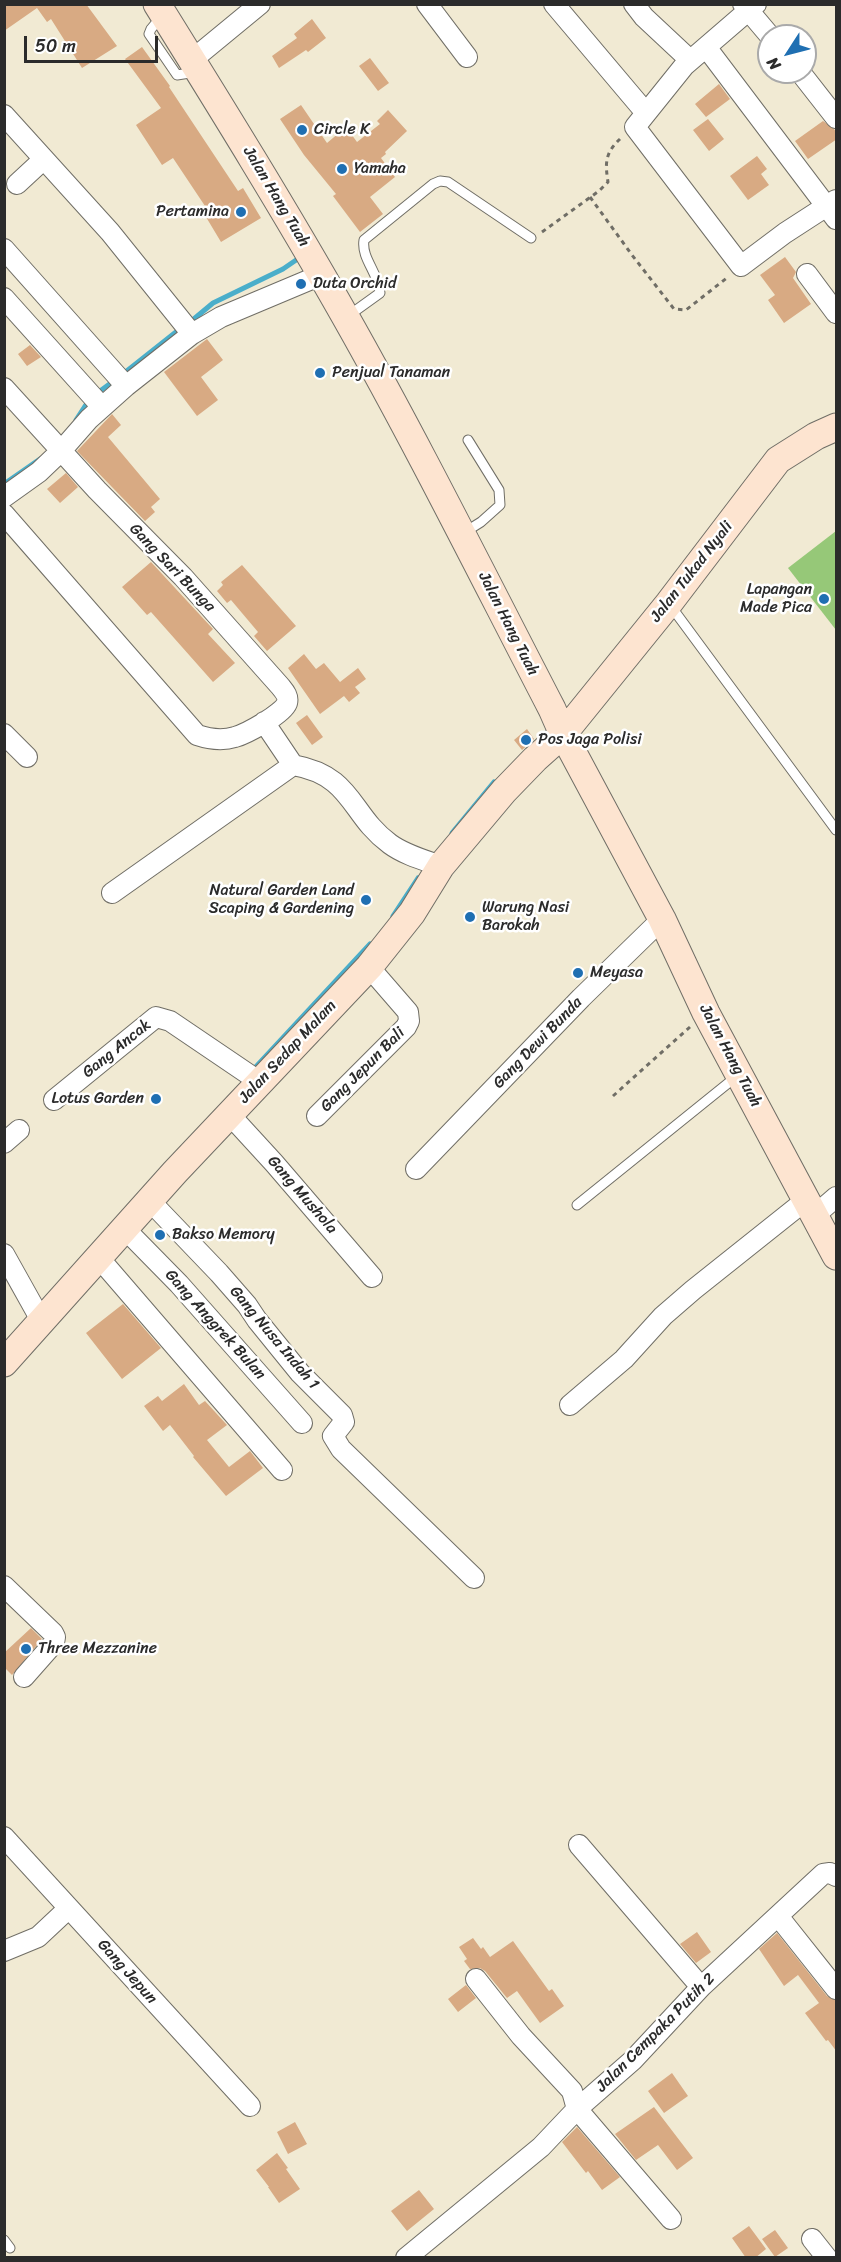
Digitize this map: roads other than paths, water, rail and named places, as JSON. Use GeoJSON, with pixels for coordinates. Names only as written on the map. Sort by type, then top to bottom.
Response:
{"type":"FeatureCollection","features":[{"type":"Feature","properties":{"kind":"main road","name":"Jalan Hang Tuah"},"geometry":{"type":"LineString","coordinates":[[160,9],[262,173],[346,317],[462,534],[563,734],[662,920],[706,1013],[837,1256]]}},
{"type":"Feature","properties":{"kind":"main road","name":"Jalan Tukad Nyali"},"geometry":{"type":"LineString","coordinates":[[563,734],[669,603],[778,460],[816,436],[837,427]]}},
{"type":"Feature","properties":{"kind":"main road","name":"Jalan Sedap Malam"},"geometry":{"type":"LineString","coordinates":[[4,1363],[36,1311],[99,1258],[230,1115],[252,1076],[369,967],[412,913],[434,864],[534,759],[563,734]]}},
{"type":"Feature","properties":{"kind":"street"},"geometry":{"type":"LineString","coordinates":[[427,4],[467,57]]}},
{"type":"Feature","properties":{"kind":"street"},"geometry":{"type":"LineString","coordinates":[[554,4],[641,120],[741,266],[785,233],[833,208],[705,47]]}},
{"type":"Feature","properties":{"kind":"street"},"geometry":{"type":"LineString","coordinates":[[634,4],[644,17],[690,60]]}},
{"type":"Feature","properties":{"kind":"street"},"geometry":{"type":"LineString","coordinates":[[195,66],[254,6]]}},
{"type":"Feature","properties":{"kind":"street"},"geometry":{"type":"LineString","coordinates":[[641,120],[690,60],[750,7],[762,24]]}},
{"type":"Feature","properties":{"kind":"street"},"geometry":{"type":"LineString","coordinates":[[810,84],[835,112]]}},
{"type":"Feature","properties":{"kind":"street"},"geometry":{"type":"LineString","coordinates":[[4,115],[110,232],[188,328]]}},
{"type":"Feature","properties":{"kind":"street"},"geometry":{"type":"LineString","coordinates":[[17,184],[44,159]]}},
{"type":"Feature","properties":{"kind":"street"},"geometry":{"type":"LineString","coordinates":[[4,249],[121,380]]}},
{"type":"Feature","properties":{"kind":"street"},"geometry":{"type":"LineString","coordinates":[[5,496],[39,472],[93,398],[121,380],[188,328],[221,317],[321,274]]}},
{"type":"Feature","properties":{"kind":"street"},"geometry":{"type":"LineString","coordinates":[[807,274],[837,313]]}},
{"type":"Feature","properties":{"kind":"street"},"geometry":{"type":"LineString","coordinates":[[4,298],[93,398]]}},
{"type":"Feature","properties":{"kind":"street","name":"Gang Sari Bunga"},"geometry":{"type":"LineString","coordinates":[[4,388],[97,490],[183,577],[280,686],[287,696],[287,704],[281,711],[264,722]]}},
{"type":"Feature","properties":{"kind":"street"},"geometry":{"type":"LineString","coordinates":[[4,514],[197,735],[210,739],[235,737],[264,722],[293,765],[327,775],[338,783],[378,833],[390,844],[434,864]]}},
{"type":"Feature","properties":{"kind":"street"},"geometry":{"type":"LineString","coordinates":[[4,734],[27,757]]}},
{"type":"Feature","properties":{"kind":"street"},"geometry":{"type":"LineString","coordinates":[[112,893],[293,765]]}},
{"type":"Feature","properties":{"kind":"street","name":"Gang Dewi Bunda"},"geometry":{"type":"LineString","coordinates":[[416,1169],[581,998],[662,920]]}},
{"type":"Feature","properties":{"kind":"street","name":"Gang Jepun Bali"},"geometry":{"type":"LineString","coordinates":[[316,1116],[410,1021],[408,1012],[369,967]]}},
{"type":"Feature","properties":{"kind":"street","name":"Gang Ancak"},"geometry":{"type":"LineString","coordinates":[[54,1100],[156,1017],[170,1021],[252,1076]]}},
{"type":"Feature","properties":{"kind":"street","name":"Gang Mushola"},"geometry":{"type":"LineString","coordinates":[[230,1115],[289,1179],[372,1277]]}},
{"type":"Feature","properties":{"kind":"street"},"geometry":{"type":"LineString","coordinates":[[570,1405],[624,1359],[663,1317],[693,1290],[810,1208],[837,1197]]}},
{"type":"Feature","properties":{"kind":"street","name":"Gang Nusa Indah 1"},"geometry":{"type":"LineString","coordinates":[[150,1201],[248,1305],[261,1325],[300,1373],[342,1415],[345,1422],[333,1436],[341,1449],[474,1578]]}},
{"type":"Feature","properties":{"kind":"street","name":"Gang Anggrek Bulan"},"geometry":{"type":"LineString","coordinates":[[126,1229],[179,1284],[302,1423]]}},
{"type":"Feature","properties":{"kind":"street"},"geometry":{"type":"LineString","coordinates":[[4,1254],[36,1311]]}},
{"type":"Feature","properties":{"kind":"street"},"geometry":{"type":"LineString","coordinates":[[99,1258],[282,1470]]}},
{"type":"Feature","properties":{"kind":"street"},"geometry":{"type":"LineString","coordinates":[[4,1586],[55,1637],[54,1643],[24,1677]]}},
{"type":"Feature","properties":{"kind":"street","name":"Gang Jepun"},"geometry":{"type":"LineString","coordinates":[[4,1837],[250,2106]]}},
{"type":"Feature","properties":{"kind":"street"},"geometry":{"type":"LineString","coordinates":[[579,1845],[701,1987]]}},
{"type":"Feature","properties":{"kind":"street","name":"Jalan Cempaka Putih 2"},"geometry":{"type":"LineString","coordinates":[[406,2258],[448,2221],[541,2147],[577,2109],[633,2060],[701,1987],[823,1874],[834,1871]]}},
{"type":"Feature","properties":{"kind":"street"},"geometry":{"type":"LineString","coordinates":[[4,1951],[38,1937],[69,1908]]}},
{"type":"Feature","properties":{"kind":"street"},"geometry":{"type":"LineString","coordinates":[[778,1916],[837,1989]]}},
{"type":"Feature","properties":{"kind":"street"},"geometry":{"type":"LineString","coordinates":[[476,1979],[521,2036],[572,2091],[577,2109],[671,2218]]}},
{"type":"Feature","properties":{"kind":"street"},"geometry":{"type":"LineString","coordinates":[[812,2239],[827,2258]]}},
{"type":"Feature","properties":{"kind":"lane"},"geometry":{"type":"LineString","coordinates":[[346,317],[380,293],[380,284],[363,250],[364,240],[433,184],[440,181],[448,182],[531,238]]}},
{"type":"Feature","properties":{"kind":"lane"},"geometry":{"type":"LineString","coordinates":[[462,534],[481,522],[500,505],[499,490],[468,440]]}},
{"type":"Feature","properties":{"kind":"lane"},"geometry":{"type":"LineString","coordinates":[[669,603],[837,830]]}},
{"type":"Feature","properties":{"kind":"lane"},"geometry":{"type":"LineString","coordinates":[[577,1205],[739,1074]]}},
{"type":"Feature","properties":{"kind":"waterway"},"geometry":{"type":"LineString","coordinates":[[189,323],[213,303],[283,269],[302,256]]}},
{"type":"Feature","properties":{"kind":"waterway"},"geometry":{"type":"LineString","coordinates":[[123,374],[181,328]]}},
{"type":"Feature","properties":{"kind":"waterway"},"geometry":{"type":"LineString","coordinates":[[96,394],[115,380]]}},
{"type":"Feature","properties":{"kind":"waterway"},"geometry":{"type":"LineString","coordinates":[[76,420],[89,400]]}},
{"type":"Feature","properties":{"kind":"waterway"},"geometry":{"type":"LineString","coordinates":[[4,484],[40,459]]}},
{"type":"Feature","properties":{"kind":"waterway"},"geometry":{"type":"LineString","coordinates":[[452,833],[494,782]]}},
{"type":"Feature","properties":{"kind":"waterway"},"geometry":{"type":"LineString","coordinates":[[393,916],[418,878]]}},
{"type":"Feature","properties":{"kind":"waterway"},"geometry":{"type":"LineString","coordinates":[[252,1071],[370,944]]}},
{"type":"Feature","properties":{"kind":"place","name":"Circle K"},"geometry":{"type":"Point","coordinates":[302,130]}},
{"type":"Feature","properties":{"kind":"place","name":"Yamaha"},"geometry":{"type":"Point","coordinates":[342,169]}},
{"type":"Feature","properties":{"kind":"place","name":"Pertamina"},"geometry":{"type":"Point","coordinates":[241,212]}},
{"type":"Feature","properties":{"kind":"place","name":"Duta Orchid"},"geometry":{"type":"Point","coordinates":[301,284]}},
{"type":"Feature","properties":{"kind":"place","name":"Penjual Tanaman"},"geometry":{"type":"Point","coordinates":[320,373]}},
{"type":"Feature","properties":{"kind":"place","name":"Lapangan Made Pica"},"geometry":{"type":"Point","coordinates":[824,599]}},
{"type":"Feature","properties":{"kind":"place","name":"Pos Jaga Polisi"},"geometry":{"type":"Point","coordinates":[526,740]}},
{"type":"Feature","properties":{"kind":"place","name":"Natural Garden Land Scaping & Gardening"},"geometry":{"type":"Point","coordinates":[366,900]}},
{"type":"Feature","properties":{"kind":"place","name":"Warung Nasi Barokah"},"geometry":{"type":"Point","coordinates":[470,917]}},
{"type":"Feature","properties":{"kind":"place","name":"Meyasa"},"geometry":{"type":"Point","coordinates":[578,973]}},
{"type":"Feature","properties":{"kind":"place","name":"Lotus Garden"},"geometry":{"type":"Point","coordinates":[156,1099]}},
{"type":"Feature","properties":{"kind":"place","name":"Bakso Memory"},"geometry":{"type":"Point","coordinates":[160,1235]}},
{"type":"Feature","properties":{"kind":"place","name":"Three Mezzanine"},"geometry":{"type":"Point","coordinates":[26,1649]}}]}
